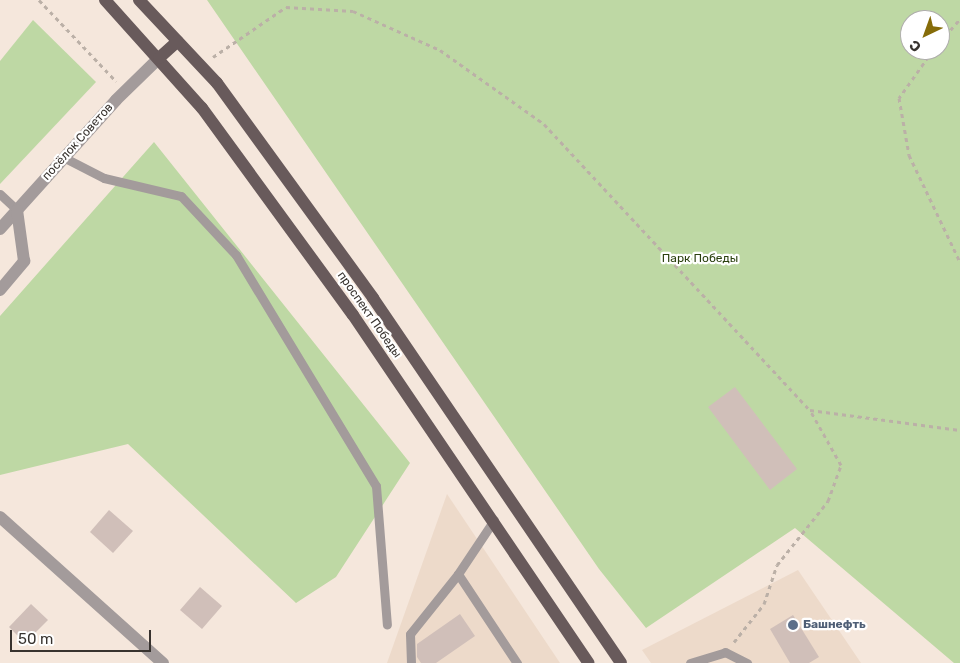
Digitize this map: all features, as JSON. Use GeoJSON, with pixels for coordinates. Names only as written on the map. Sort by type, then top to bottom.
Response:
{"type":"FeatureCollection","features":[{"type":"Feature","properties":{"kind":"main road","name":"проспект Победы"},"geometry":{"type":"LineString","coordinates":[[105,0],[202,108],[353,315],[494,520],[589,663]]}},
{"type":"Feature","properties":{"kind":"main road","name":"проспект Победы"},"geometry":{"type":"LineString","coordinates":[[139,0],[217,83],[373,298],[621,663]]}},
{"type":"Feature","properties":{"kind":"main road"},"geometry":{"type":"LineString","coordinates":[[159,58],[178,41]]}},
{"type":"Feature","properties":{"kind":"street","name":"посёлок Советов"},"geometry":{"type":"LineString","coordinates":[[0,229],[63,157],[159,58]]}},
{"type":"Feature","properties":{"kind":"street"},"geometry":{"type":"LineString","coordinates":[[0,290],[24,262],[17,210]]}},
{"type":"Feature","properties":{"kind":"street"},"geometry":{"type":"LineString","coordinates":[[0,517],[163,663]]}},
{"type":"Feature","properties":{"kind":"lane"},"geometry":{"type":"LineString","coordinates":[[63,157],[104,178],[181,196],[236,255],[376,486],[387,625]]}},
{"type":"Feature","properties":{"kind":"lane"},"geometry":{"type":"LineString","coordinates":[[0,194],[17,210]]}},
{"type":"Feature","properties":{"kind":"lane"},"geometry":{"type":"LineString","coordinates":[[411,663],[410,634],[458,574],[494,520]]}},
{"type":"Feature","properties":{"kind":"lane"},"geometry":{"type":"LineString","coordinates":[[458,574],[517,663]]}},
{"type":"Feature","properties":{"kind":"lane"},"geometry":{"type":"LineString","coordinates":[[690,663],[725,652],[747,663]]}},
{"type":"Feature","properties":{"kind":"path"},"geometry":{"type":"LineString","coordinates":[[40,0],[126,90]]}},
{"type":"Feature","properties":{"kind":"path"},"geometry":{"type":"LineString","coordinates":[[201,67],[286,7],[353,11],[440,50],[544,124],[810,410],[841,465],[828,501],[777,565],[764,604],[725,652]]}},
{"type":"Feature","properties":{"kind":"path"},"geometry":{"type":"LineString","coordinates":[[950,30],[960,19]]}},
{"type":"Feature","properties":{"kind":"path"},"geometry":{"type":"LineString","coordinates":[[926,60],[899,98],[909,155],[960,262]]}},
{"type":"Feature","properties":{"kind":"path"},"geometry":{"type":"LineString","coordinates":[[810,410],[960,430]]}},
{"type":"Feature","properties":{"kind":"shaded area"},"geometry":{"type":"Polygon","coordinates":[[[447,494],[560,663],[387,663],[447,494]]]}},
{"type":"Feature","properties":{"kind":"shaded area"},"geometry":{"type":"Polygon","coordinates":[[[798,570],[861,663],[651,663],[642,650],[798,570]]]}},
{"type":"Feature","properties":{"kind":"green space","name":"Парк Победы"},"geometry":{"type":"Polygon","coordinates":[[[207,0],[960,0],[960,663],[954,663],[795,528],[646,628],[599,569],[207,0]]]}},
{"type":"Feature","properties":{"kind":"green space"},"geometry":{"type":"Polygon","coordinates":[[[33,20],[96,82],[0,184],[0,61],[33,20]]]}},
{"type":"Feature","properties":{"kind":"green space"},"geometry":{"type":"Polygon","coordinates":[[[154,142],[410,463],[336,577],[296,603],[128,444],[0,475],[0,316],[154,142]]]}},
{"type":"Feature","properties":{"kind":"building"},"geometry":{"type":"Polygon","coordinates":[[[735,387],[797,469],[770,490],[708,407],[735,387]]]}},
{"type":"Feature","properties":{"kind":"building"},"geometry":{"type":"Polygon","coordinates":[[[109,510],[133,531],[113,553],[90,532],[109,510]]]}},
{"type":"Feature","properties":{"kind":"building"},"geometry":{"type":"Polygon","coordinates":[[[200,587],[222,606],[202,629],[180,610],[200,587]]]}},
{"type":"Feature","properties":{"kind":"building"},"geometry":{"type":"Polygon","coordinates":[[[31,604],[48,620],[25,643],[9,627],[31,604]]]}},
{"type":"Feature","properties":{"kind":"building"},"geometry":{"type":"Polygon","coordinates":[[[460,614],[475,636],[436,663],[421,663],[417,657],[417,644],[460,614]]]}},
{"type":"Feature","properties":{"kind":"building"},"geometry":{"type":"Polygon","coordinates":[[[793,615],[819,657],[809,663],[790,663],[770,629],[793,615]]]}},
{"type":"Feature","properties":{"kind":"place","name":"Башнефть"},"geometry":{"type":"Point","coordinates":[793,625]}}]}
